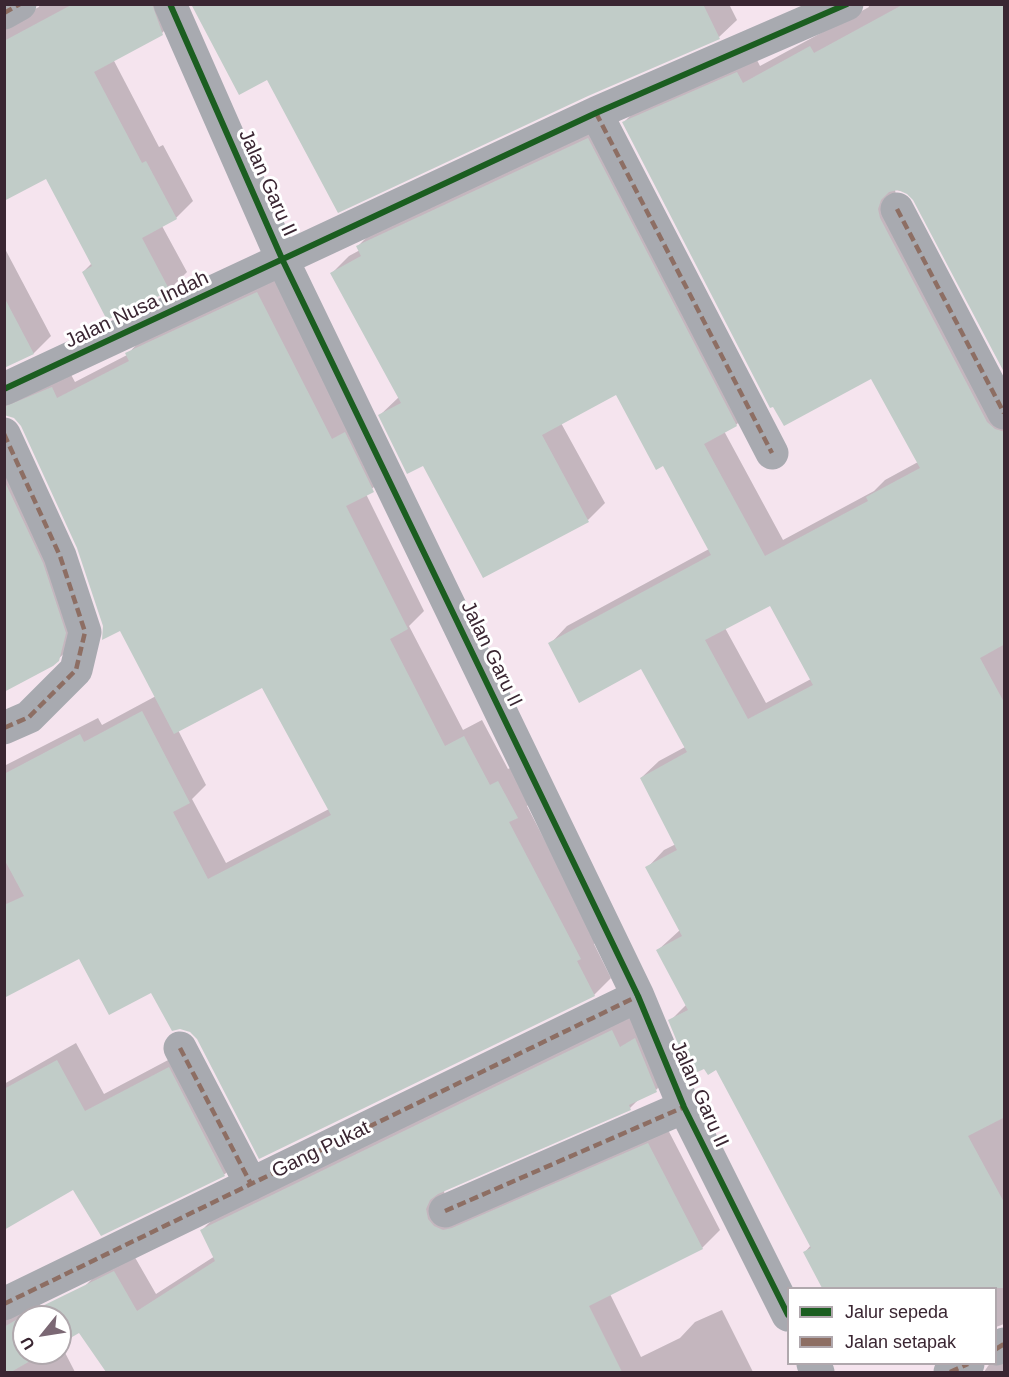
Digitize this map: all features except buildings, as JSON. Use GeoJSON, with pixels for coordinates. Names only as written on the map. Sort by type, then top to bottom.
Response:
{"type":"FeatureCollection","features":[{"type":"Feature","properties":{"kind":"street"},"geometry":{"type":"LineString","coordinates":[[4,13],[20,4]]}},
{"type":"Feature","properties":{"kind":"street","name":"Jalan Garu II"},"geometry":{"type":"LineString","coordinates":[[170,4],[283,261],[638,996],[684,1107],[787,1311]]}},
{"type":"Feature","properties":{"kind":"street","name":"Jalan Nusa Indah"},"geometry":{"type":"LineString","coordinates":[[4,389],[283,261],[596,112],[847,4]]}},
{"type":"Feature","properties":{"kind":"street"},"geometry":{"type":"LineString","coordinates":[[596,112],[772,453]]}},
{"type":"Feature","properties":{"kind":"street"},"geometry":{"type":"LineString","coordinates":[[897,209],[1005,413]]}},
{"type":"Feature","properties":{"kind":"street"},"geometry":{"type":"LineString","coordinates":[[4,434],[60,556],[86,632],[76,670],[29,717],[4,728]]}},
{"type":"Feature","properties":{"kind":"street","name":"Gang Pukat"},"geometry":{"type":"LineString","coordinates":[[4,1304],[638,996]]}},
{"type":"Feature","properties":{"kind":"street"},"geometry":{"type":"LineString","coordinates":[[180,1048],[251,1184]]}},
{"type":"Feature","properties":{"kind":"street"},"geometry":{"type":"LineString","coordinates":[[445,1211],[684,1107]]}},
{"type":"Feature","properties":{"kind":"street"},"geometry":{"type":"LineString","coordinates":[[950,1372],[966,1365]]}},
{"type":"Feature","properties":{"kind":"marked path"},"geometry":{"type":"LineString","coordinates":[[4,13],[20,4]]}},
{"type":"Feature","properties":{"kind":"marked path"},"geometry":{"type":"LineString","coordinates":[[596,113],[772,453]]}},
{"type":"Feature","properties":{"kind":"marked path"},"geometry":{"type":"LineString","coordinates":[[897,209],[1004,413]]}},
{"type":"Feature","properties":{"kind":"marked path"},"geometry":{"type":"LineString","coordinates":[[4,434],[60,556],[85,632],[76,670],[29,717],[4,728]]}},
{"type":"Feature","properties":{"kind":"marked path"},"geometry":{"type":"LineString","coordinates":[[4,1304],[638,996]]}},
{"type":"Feature","properties":{"kind":"marked path"},"geometry":{"type":"LineString","coordinates":[[180,1048],[251,1184]]}},
{"type":"Feature","properties":{"kind":"marked path"},"geometry":{"type":"LineString","coordinates":[[445,1211],[684,1107]]}},
{"type":"Feature","properties":{"kind":"marked path"},"geometry":{"type":"LineString","coordinates":[[997,1348],[1004,1344]]}},
{"type":"Feature","properties":{"kind":"marked path"},"geometry":{"type":"LineString","coordinates":[[950,1372],[966,1365]]}},
{"type":"Feature","properties":{"kind":"cycle path"},"geometry":{"type":"LineString","coordinates":[[170,4],[283,261],[638,996],[684,1107],[787,1313]]}},
{"type":"Feature","properties":{"kind":"cycle path"},"geometry":{"type":"LineString","coordinates":[[4,389],[596,113],[847,4]]}}]}
